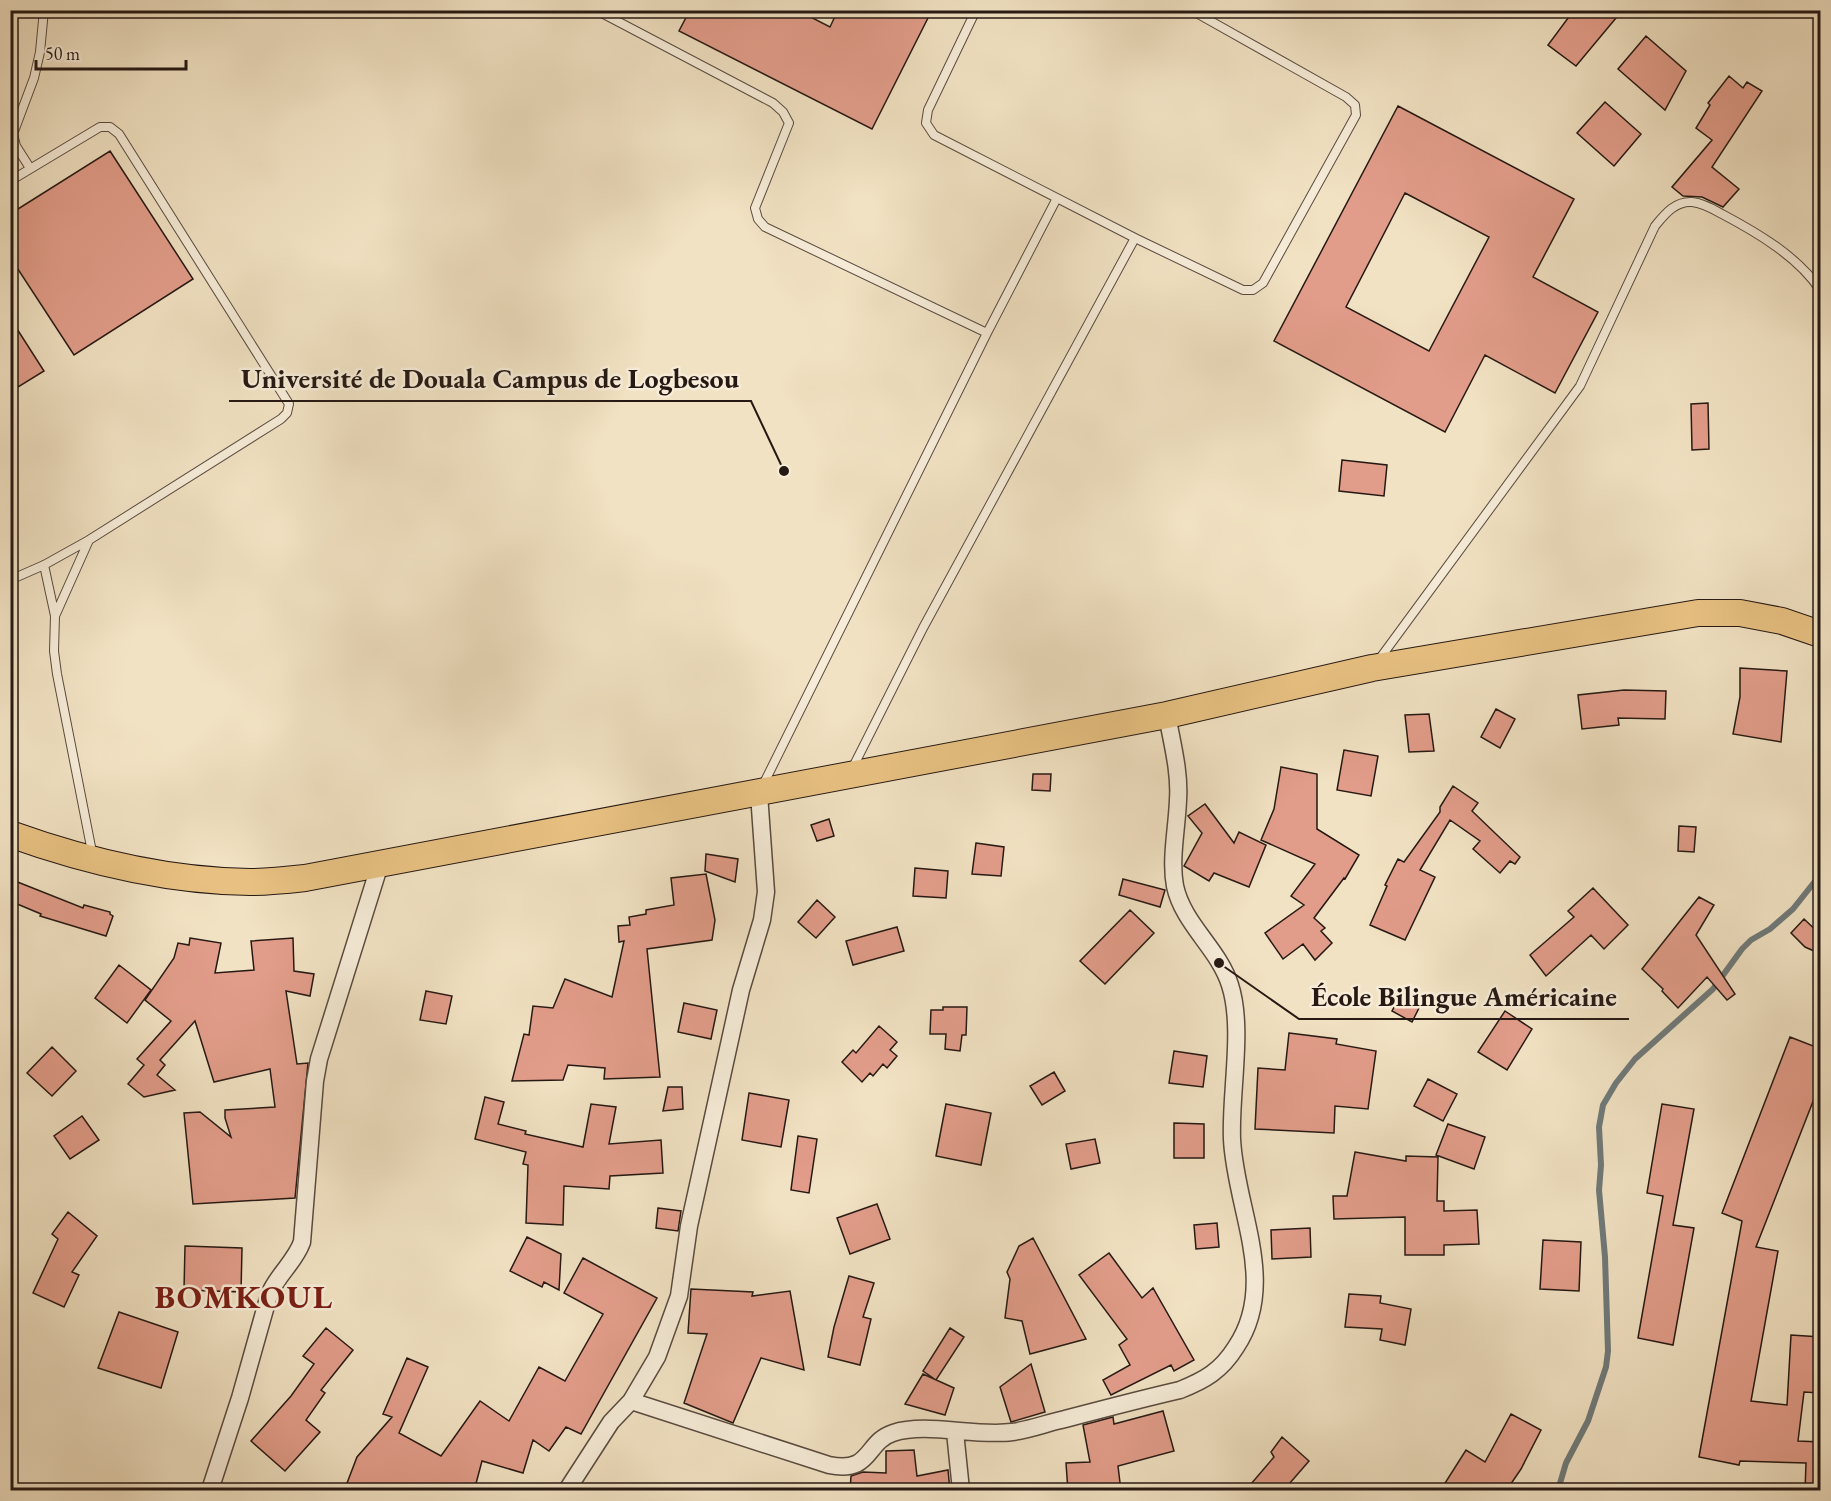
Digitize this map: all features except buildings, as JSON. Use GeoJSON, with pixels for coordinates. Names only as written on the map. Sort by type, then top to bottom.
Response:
{"type":"FeatureCollection","features":[{"type":"Feature","properties":{"kind":"main road"},"geometry":{"type":"LineString","coordinates":[[10,834],[94,860],[146,872],[198,879],[252,882],[305,878],[759,794],[849,774],[1167,715],[1372,668],[1698,613],[1740,613],[1782,621],[1821,634]]}},
{"type":"Feature","properties":{"kind":"street"},"geometry":{"type":"LineString","coordinates":[[631,1401],[842,1468],[854,1466],[892,1433],[932,1430],[981,1434],[1013,1432],[1180,1390],[1204,1380],[1227,1362],[1242,1339],[1255,1300],[1254,1260],[1234,1166],[1232,1139],[1236,1009],[1223,969],[1183,909],[1174,882],[1178,789],[1167,715]]}},
{"type":"Feature","properties":{"kind":"street"},"geometry":{"type":"LineString","coordinates":[[567,1491],[611,1422],[631,1401],[657,1357],[679,1296],[696,1192],[741,990],[762,920],[766,892],[759,794]]}},
{"type":"Feature","properties":{"kind":"street"},"geometry":{"type":"LineString","coordinates":[[210,1491],[240,1398],[269,1295],[275,1281],[295,1256],[302,1242],[315,1082],[380,864]]}},
{"type":"Feature","properties":{"kind":"street"},"geometry":{"type":"LineString","coordinates":[[955,1432],[961,1491]]}},
{"type":"Feature","properties":{"kind":"lane"},"geometry":{"type":"LineString","coordinates":[[30,168],[16,146],[13,134],[34,78],[40,52],[44,10]]}},
{"type":"Feature","properties":{"kind":"lane"},"geometry":{"type":"LineString","coordinates":[[596,10],[773,103],[783,112],[789,123],[755,208],[758,219],[765,226],[987,333]]}},
{"type":"Feature","properties":{"kind":"lane"},"geometry":{"type":"LineString","coordinates":[[976,10],[928,110],[926,123],[934,135],[1135,238],[1244,290],[1253,290],[1263,283],[1356,115],[1355,105],[1346,97],[1191,10]]}},
{"type":"Feature","properties":{"kind":"lane"},"geometry":{"type":"LineString","coordinates":[[10,181],[100,127],[110,127],[119,134],[289,404],[287,413],[281,419],[89,540],[44,565],[10,580]]}},
{"type":"Feature","properties":{"kind":"lane"},"geometry":{"type":"LineString","coordinates":[[759,794],[987,333],[1057,198]]}},
{"type":"Feature","properties":{"kind":"lane"},"geometry":{"type":"LineString","coordinates":[[1372,668],[1580,386],[1655,226],[1665,213],[1677,205],[1692,202],[1706,206],[1751,229],[1772,244],[1802,269],[1821,291]]}},
{"type":"Feature","properties":{"kind":"lane"},"geometry":{"type":"LineString","coordinates":[[849,774],[923,628],[1135,238]]}},
{"type":"Feature","properties":{"kind":"lane"},"geometry":{"type":"LineString","coordinates":[[55,616],[89,540]]}},
{"type":"Feature","properties":{"kind":"lane"},"geometry":{"type":"LineString","coordinates":[[44,565],[55,616],[54,651],[57,674],[94,860]]}},
{"type":"Feature","properties":{"kind":"waterway"},"geometry":{"type":"LineString","coordinates":[[1558,1490],[1566,1463],[1588,1421],[1606,1367],[1608,1351],[1605,1257],[1599,1190],[1601,1165],[1599,1127],[1603,1105],[1616,1083],[1635,1059],[1713,989],[1742,949],[1793,909],[1820,875]]}},
{"type":"Feature","properties":{"kind":"place","name":"Université de Douala Campus de Logbesou"},"geometry":{"type":"Point","coordinates":[784,471]}},
{"type":"Feature","properties":{"kind":"place","name":"École Bilingue Américaine"},"geometry":{"type":"Point","coordinates":[1219,963]}},
{"type":"Feature","properties":{"kind":"district","name":"BOMKOUL"},"geometry":{"type":"Point","coordinates":[244,1296]}}]}
